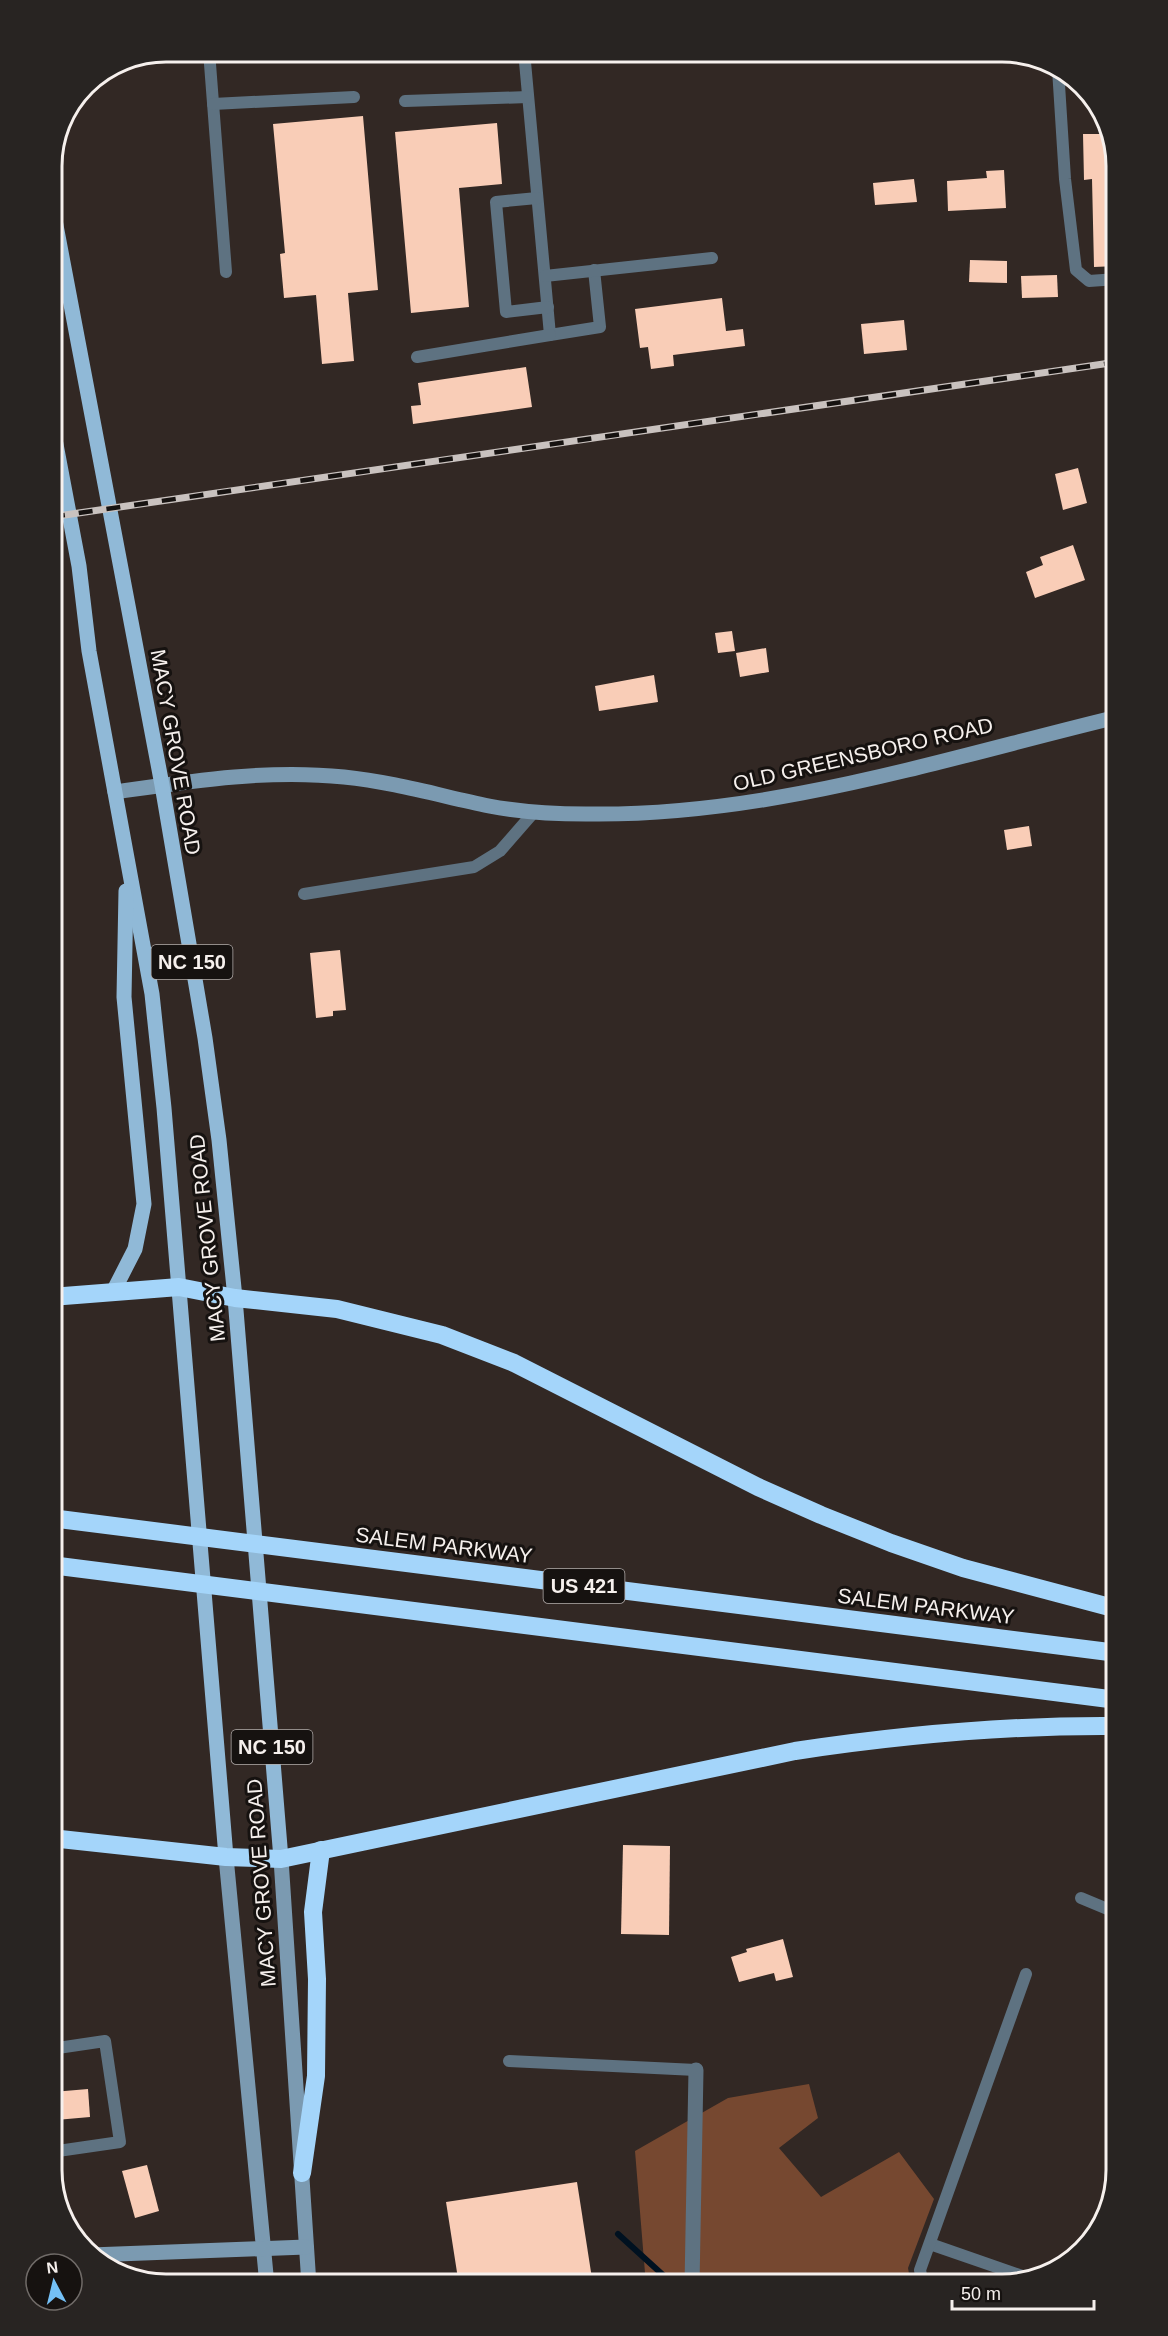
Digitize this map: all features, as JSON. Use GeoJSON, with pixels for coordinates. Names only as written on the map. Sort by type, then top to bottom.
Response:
{"type":"FeatureCollection","features":[{"type":"Feature","properties":{"kind":"highway"},"geometry":{"type":"LineString","coordinates":[[62,1296],[178,1287],[235,1299],[338,1309],[442,1335],[514,1363],[758,1487],[821,1515],[963,1568],[1106,1606]]}},
{"type":"Feature","properties":{"kind":"highway","name":"SALEM PARKWAY"},"geometry":{"type":"LineString","coordinates":[[62,1519],[1106,1652]]}},
{"type":"Feature","properties":{"kind":"highway","name":"US 421"},"geometry":{"type":"LineString","coordinates":[[62,1566],[1106,1699]]}},
{"type":"Feature","properties":{"kind":"highway"},"geometry":{"type":"LineString","coordinates":[[62,1839],[226,1857],[281,1859],[795,1750],[967,1732],[1106,1726]]}},
{"type":"Feature","properties":{"kind":"highway"},"geometry":{"type":"LineString","coordinates":[[302,2173],[316,2076],[317,1979],[314,1893],[321,1850]]}},
{"type":"Feature","properties":{"kind":"main road","name":"MACY GROVE ROAD"},"geometry":{"type":"LineString","coordinates":[[62,257],[162,786],[205,1038],[219,1140],[235,1299],[281,1859]]}},
{"type":"Feature","properties":{"kind":"main road","name":"MACY GROVE ROAD"},"geometry":{"type":"LineString","coordinates":[[62,476],[74,542],[88,651],[152,994],[226,1857]]}},
{"type":"Feature","properties":{"kind":"main road","name":"NC 150"},"geometry":{"type":"LineString","coordinates":[[113,1292],[135,1250],[144,1204],[124,997],[127,858]]}},
{"type":"Feature","properties":{"kind":"street","name":"OLD GREENSBORO ROAD"},"geometry":{"type":"LineString","coordinates":[[115,792],[238,776],[314,774],[380,782],[492,806],[534,812],[585,814],[663,812],[760,801],[804,793],[1106,720]]}},
{"type":"Feature","properties":{"kind":"street","name":"MACY GROVE ROAD"},"geometry":{"type":"LineString","coordinates":[[226,1857],[266,2274]]}},
{"type":"Feature","properties":{"kind":"street","name":"MACY GROVE ROAD"},"geometry":{"type":"LineString","coordinates":[[281,1859],[308,2274]]}},
{"type":"Feature","properties":{"kind":"street"},"geometry":{"type":"LineString","coordinates":[[692,2274],[696,2070]]}},
{"type":"Feature","properties":{"kind":"street"},"geometry":{"type":"LineString","coordinates":[[105,2255],[306,2247]]}},
{"type":"Feature","properties":{"kind":"lane"},"geometry":{"type":"LineString","coordinates":[[211,62],[226,272]]}},
{"type":"Feature","properties":{"kind":"lane"},"geometry":{"type":"LineString","coordinates":[[525,62],[550,335]]}},
{"type":"Feature","properties":{"kind":"lane"},"geometry":{"type":"LineString","coordinates":[[1059,78],[1065,179],[1076,270],[1089,281],[1106,280]]}},
{"type":"Feature","properties":{"kind":"lane"},"geometry":{"type":"LineString","coordinates":[[213,104],[354,97]]}},
{"type":"Feature","properties":{"kind":"lane"},"geometry":{"type":"LineString","coordinates":[[405,101],[528,97]]}},
{"type":"Feature","properties":{"kind":"lane"},"geometry":{"type":"LineString","coordinates":[[537,198],[496,202],[506,312],[548,307]]}},
{"type":"Feature","properties":{"kind":"lane"},"geometry":{"type":"LineString","coordinates":[[545,276],[712,258]]}},
{"type":"Feature","properties":{"kind":"lane"},"geometry":{"type":"LineString","coordinates":[[417,357],[600,327],[594,270]]}},
{"type":"Feature","properties":{"kind":"lane"},"geometry":{"type":"LineString","coordinates":[[304,894],[474,867],[500,851],[534,812]]}},
{"type":"Feature","properties":{"kind":"lane"},"geometry":{"type":"LineString","coordinates":[[1081,1898],[1106,1908]]}},
{"type":"Feature","properties":{"kind":"lane"},"geometry":{"type":"LineString","coordinates":[[921,2274],[920,2270],[1026,1974]]}},
{"type":"Feature","properties":{"kind":"lane"},"geometry":{"type":"LineString","coordinates":[[62,2047],[105,2041],[120,2142],[62,2150]]}},
{"type":"Feature","properties":{"kind":"lane"},"geometry":{"type":"LineString","coordinates":[[509,2061],[696,2070]]}},
{"type":"Feature","properties":{"kind":"lane"},"geometry":{"type":"LineString","coordinates":[[930,2244],[1013,2273]]}},
{"type":"Feature","properties":{"kind":"shaded area"},"geometry":{"type":"Polygon","coordinates":[[[809,2084],[818,2118],[779,2148],[821,2197],[899,2152],[934,2199],[908,2268],[909,2274],[645,2274],[635,2151],[728,2098],[809,2084]]]}},
{"type":"Feature","properties":{"kind":"building"},"geometry":{"type":"Polygon","coordinates":[[[363,116],[378,290],[348,293],[354,361],[322,364],[316,295],[284,298],[280,254],[285,253],[273,124],[363,116]]]}},
{"type":"Feature","properties":{"kind":"building"},"geometry":{"type":"Polygon","coordinates":[[[497,123],[502,184],[459,188],[469,307],[411,313],[395,132],[497,123]]]}},
{"type":"Feature","properties":{"kind":"building"},"geometry":{"type":"Polygon","coordinates":[[[1083,134],[1101,134],[1106,166],[1106,266],[1094,267],[1092,179],[1084,180],[1083,134]]]}},
{"type":"Feature","properties":{"kind":"building"},"geometry":{"type":"Polygon","coordinates":[[[1004,170],[1006,208],[948,211],[947,181],[987,178],[986,171],[1004,170]]]}},
{"type":"Feature","properties":{"kind":"building"},"geometry":{"type":"Polygon","coordinates":[[[914,179],[917,202],[875,205],[873,183],[914,179]]]}},
{"type":"Feature","properties":{"kind":"building"},"geometry":{"type":"Polygon","coordinates":[[[970,260],[1007,261],[1007,283],[969,282],[970,260]]]}},
{"type":"Feature","properties":{"kind":"building"},"geometry":{"type":"Polygon","coordinates":[[[1057,275],[1058,297],[1022,298],[1021,276],[1057,275]]]}},
{"type":"Feature","properties":{"kind":"building"},"geometry":{"type":"Polygon","coordinates":[[[722,298],[726,331],[743,329],[745,346],[673,355],[674,366],[651,369],[648,347],[640,348],[635,309],[722,298]]]}},
{"type":"Feature","properties":{"kind":"building"},"geometry":{"type":"Polygon","coordinates":[[[904,320],[907,350],[864,354],[861,324],[904,320]]]}},
{"type":"Feature","properties":{"kind":"building"},"geometry":{"type":"Polygon","coordinates":[[[526,367],[532,407],[413,424],[411,406],[421,405],[418,383],[526,367]]]}},
{"type":"Feature","properties":{"kind":"building"},"geometry":{"type":"Polygon","coordinates":[[[1078,468],[1087,503],[1063,510],[1055,474],[1078,468]]]}},
{"type":"Feature","properties":{"kind":"building"},"geometry":{"type":"Polygon","coordinates":[[[1073,545],[1085,580],[1035,598],[1026,572],[1043,565],[1040,557],[1073,545]]]}},
{"type":"Feature","properties":{"kind":"building"},"geometry":{"type":"Polygon","coordinates":[[[732,631],[735,651],[718,653],[715,633],[732,631]]]}},
{"type":"Feature","properties":{"kind":"building"},"geometry":{"type":"Polygon","coordinates":[[[766,648],[769,672],[740,677],[736,653],[766,648]]]}},
{"type":"Feature","properties":{"kind":"building"},"geometry":{"type":"Polygon","coordinates":[[[654,675],[658,702],[599,711],[595,686],[654,675]]]}},
{"type":"Feature","properties":{"kind":"building"},"geometry":{"type":"Polygon","coordinates":[[[1029,826],[1032,846],[1007,850],[1004,830],[1029,826]]]}},
{"type":"Feature","properties":{"kind":"building"},"geometry":{"type":"Polygon","coordinates":[[[340,950],[346,1010],[333,1011],[333,1016],[316,1018],[310,953],[340,950]]]}},
{"type":"Feature","properties":{"kind":"building"},"geometry":{"type":"Polygon","coordinates":[[[623,1845],[670,1846],[669,1935],[621,1934],[623,1845]]]}},
{"type":"Feature","properties":{"kind":"building"},"geometry":{"type":"Polygon","coordinates":[[[783,1939],[793,1977],[776,1981],[774,1973],[739,1982],[731,1957],[747,1952],[746,1949],[783,1939]]]}},
{"type":"Feature","properties":{"kind":"building"},"geometry":{"type":"Polygon","coordinates":[[[88,2089],[90,2117],[62,2119],[62,2091],[88,2089]]]}},
{"type":"Feature","properties":{"kind":"building"},"geometry":{"type":"Polygon","coordinates":[[[147,2165],[159,2211],[135,2218],[122,2171],[147,2165]]]}},
{"type":"Feature","properties":{"kind":"building"},"geometry":{"type":"Polygon","coordinates":[[[577,2182],[591,2274],[457,2274],[446,2202],[577,2182]]]}},
{"type":"Feature","properties":{"kind":"waterway"},"geometry":{"type":"LineString","coordinates":[[618,2234],[662,2274]]}},
{"type":"Feature","properties":{"kind":"railway"},"geometry":{"type":"LineString","coordinates":[[62,515],[1106,364]]}}]}
